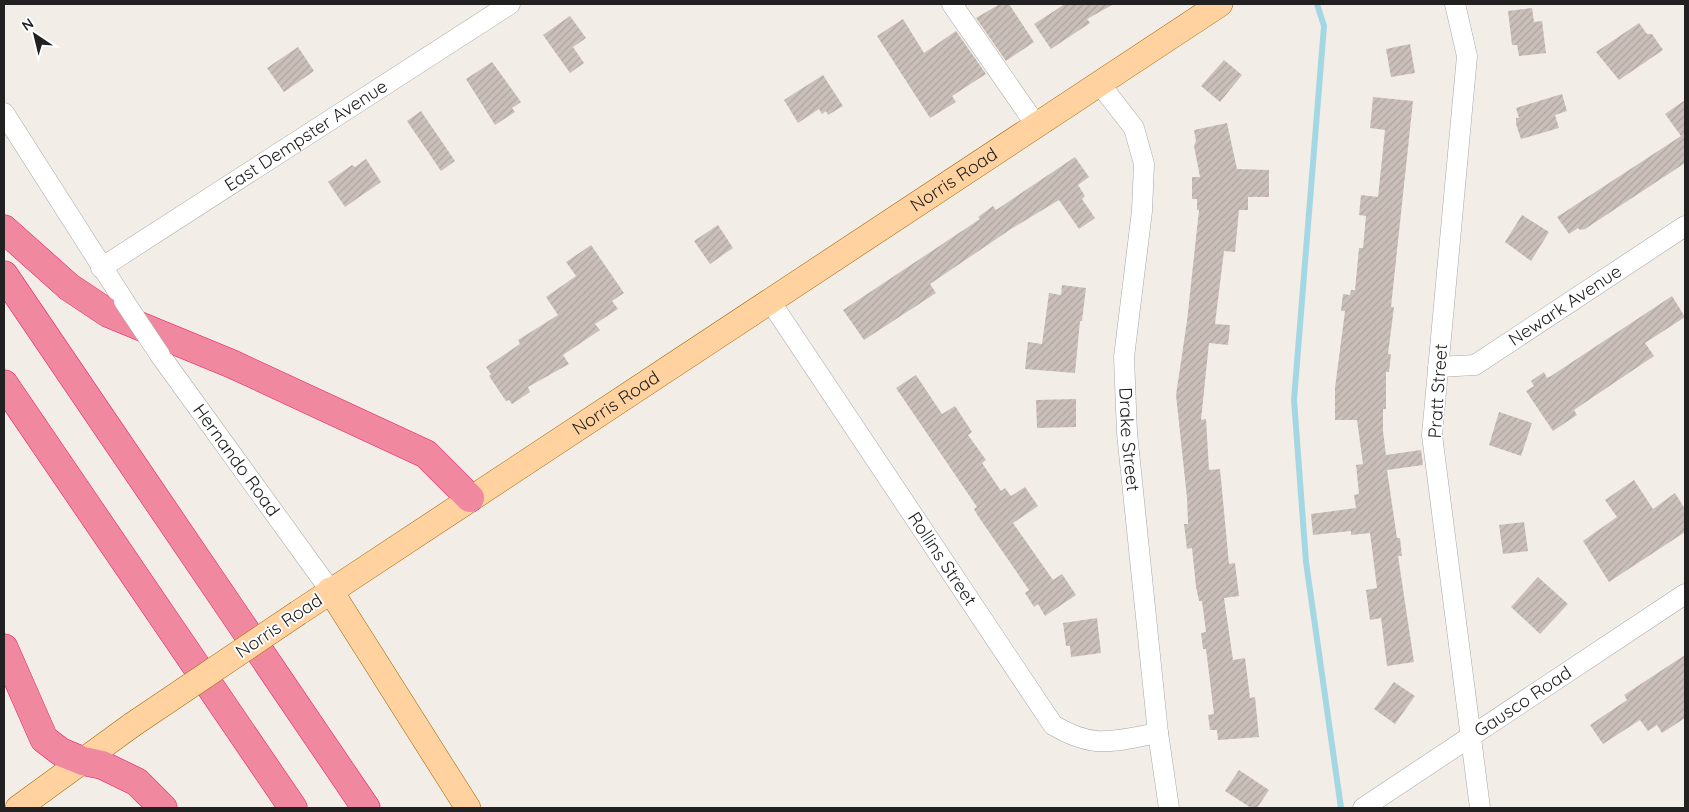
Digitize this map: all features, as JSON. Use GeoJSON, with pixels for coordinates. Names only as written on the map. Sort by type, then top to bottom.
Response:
{"type":"FeatureCollection","features":[{"type":"Feature","properties":{"kind":"highway"},"geometry":{"type":"LineString","coordinates":[[4,229],[69,287],[108,313],[232,364],[426,454],[470,498]]}},
{"type":"Feature","properties":{"kind":"highway"},"geometry":{"type":"LineString","coordinates":[[4,275],[366,808]]}},
{"type":"Feature","properties":{"kind":"highway"},"geometry":{"type":"LineString","coordinates":[[4,384],[293,808]]}},
{"type":"Feature","properties":{"kind":"highway"},"geometry":{"type":"LineString","coordinates":[[4,648],[44,739],[61,752],[83,761],[102,765],[137,782],[163,808]]}},
{"type":"Feature","properties":{"kind":"main road","name":"Norris Road"},"geometry":{"type":"LineString","coordinates":[[18,808],[132,725],[330,590],[1217,5]]}},
{"type":"Feature","properties":{"kind":"main road","name":"Hernando Road"},"geometry":{"type":"LineString","coordinates":[[330,590],[468,808]]}},
{"type":"Feature","properties":{"kind":"street","name":"East Dempster Avenue"},"geometry":{"type":"LineString","coordinates":[[101,268],[510,4]]}},
{"type":"Feature","properties":{"kind":"street"},"geometry":{"type":"LineString","coordinates":[[952,4],[1036,124]]}},
{"type":"Feature","properties":{"kind":"street","name":"Pratt Street"},"geometry":{"type":"LineString","coordinates":[[1455,4],[1467,56],[1432,435],[1480,808]]}},
{"type":"Feature","properties":{"kind":"street","name":"Drake Street"},"geometry":{"type":"LineString","coordinates":[[1099,83],[1134,128],[1144,164],[1142,211],[1124,356],[1127,433],[1158,733],[1170,808]]}},
{"type":"Feature","properties":{"kind":"street","name":"Hernando Road"},"geometry":{"type":"LineString","coordinates":[[4,113],[101,268],[160,355],[330,590]]}},
{"type":"Feature","properties":{"kind":"street","name":"Newark Avenue"},"geometry":{"type":"LineString","coordinates":[[1438,368],[1475,364],[1685,226]]}},
{"type":"Feature","properties":{"kind":"street","name":"Rollins Street"},"geometry":{"type":"LineString","coordinates":[[770,301],[1053,725],[1075,738],[1100,743],[1158,733]]}},
{"type":"Feature","properties":{"kind":"street","name":"Gausco Road"},"geometry":{"type":"LineString","coordinates":[[1363,808],[1685,594]]}},
{"type":"Feature","properties":{"kind":"building"},"geometry":{"type":"Polygon","coordinates":[[[1000,4],[1009,4],[1034,42],[1006,61],[976,18],[1000,4]]]}},
{"type":"Feature","properties":{"kind":"building"},"geometry":{"type":"Polygon","coordinates":[[[1065,4],[1114,4],[1087,19],[1090,23],[1051,49],[1034,24],[1065,4]]]}},
{"type":"Feature","properties":{"kind":"building"},"geometry":{"type":"Polygon","coordinates":[[[1532,8],[1534,22],[1542,21],[1546,53],[1519,56],[1517,45],[1512,45],[1508,11],[1532,8]]]}},
{"type":"Feature","properties":{"kind":"building"},"geometry":{"type":"Polygon","coordinates":[[[570,16],[586,38],[573,47],[584,63],[570,73],[543,35],[570,16]]]}},
{"type":"Feature","properties":{"kind":"building"},"geometry":{"type":"Polygon","coordinates":[[[903,19],[924,53],[956,31],[986,74],[952,96],[956,102],[930,118],[877,36],[903,19]]]}},
{"type":"Feature","properties":{"kind":"building"},"geometry":{"type":"Polygon","coordinates":[[[1639,23],[1647,34],[1652,34],[1663,50],[1619,80],[1596,52],[1639,23]]]}},
{"type":"Feature","properties":{"kind":"building"},"geometry":{"type":"Polygon","coordinates":[[[1410,44],[1415,73],[1391,77],[1386,49],[1410,44]]]}},
{"type":"Feature","properties":{"kind":"building"},"geometry":{"type":"Polygon","coordinates":[[[298,47],[314,71],[284,92],[267,68],[298,47]]]}},
{"type":"Feature","properties":{"kind":"building"},"geometry":{"type":"Polygon","coordinates":[[[1224,60],[1242,75],[1220,102],[1201,86],[1224,60]]]}},
{"type":"Feature","properties":{"kind":"building"},"geometry":{"type":"Polygon","coordinates":[[[492,62],[521,102],[512,108],[515,112],[495,125],[466,79],[492,62]]]}},
{"type":"Feature","properties":{"kind":"building"},"geometry":{"type":"Polygon","coordinates":[[[823,75],[843,106],[828,115],[826,111],[822,114],[819,109],[798,123],[784,100],[823,75]]]}},
{"type":"Feature","properties":{"kind":"building"},"geometry":{"type":"Polygon","coordinates":[[[1562,94],[1567,111],[1555,115],[1559,128],[1521,139],[1516,124],[1516,118],[1519,118],[1516,108],[1562,94]]]}},
{"type":"Feature","properties":{"kind":"building"},"geometry":{"type":"Polygon","coordinates":[[[1373,97],[1413,101],[1391,307],[1394,307],[1388,354],[1391,354],[1389,372],[1386,372],[1386,409],[1383,409],[1383,431],[1386,455],[1421,450],[1423,465],[1387,470],[1397,538],[1400,538],[1402,556],[1398,556],[1414,662],[1387,666],[1381,618],[1370,620],[1366,590],[1377,588],[1370,533],[1351,535],[1351,531],[1313,535],[1311,514],[1356,508],[1354,495],[1359,494],[1356,465],[1363,464],[1357,420],[1335,420],[1335,388],[1345,311],[1341,311],[1343,294],[1350,295],[1351,290],[1355,290],[1359,248],[1363,248],[1366,216],[1359,215],[1361,195],[1378,197],[1385,130],[1370,128],[1373,97]]]}},
{"type":"Feature","properties":{"kind":"building"},"geometry":{"type":"Polygon","coordinates":[[[1685,100],[1685,163],[1585,229],[1580,230],[1578,228],[1569,234],[1557,217],[1681,136],[1665,114],[1685,100]]]}},
{"type":"Feature","properties":{"kind":"building"},"geometry":{"type":"Polygon","coordinates":[[[421,111],[455,161],[441,171],[407,121],[421,111]]]}},
{"type":"Feature","properties":{"kind":"building"},"geometry":{"type":"Polygon","coordinates":[[[1227,123],[1237,169],[1269,170],[1269,197],[1248,197],[1248,210],[1239,210],[1235,252],[1224,251],[1215,324],[1230,325],[1228,345],[1209,343],[1201,420],[1206,419],[1209,470],[1220,469],[1229,564],[1235,563],[1239,596],[1224,598],[1233,660],[1245,658],[1250,698],[1255,697],[1259,737],[1218,740],[1217,730],[1210,730],[1208,715],[1214,714],[1206,649],[1203,649],[1201,633],[1206,632],[1202,601],[1199,601],[1196,587],[1192,548],[1187,549],[1184,524],[1188,524],[1187,498],[1176,395],[1187,321],[1199,210],[1197,210],[1197,199],[1192,199],[1192,177],[1200,177],[1194,146],[1196,141],[1194,130],[1227,123]]]}},
{"type":"Feature","properties":{"kind":"building"},"geometry":{"type":"Polygon","coordinates":[[[1075,157],[1089,177],[1078,185],[1085,196],[1082,199],[1095,218],[1079,229],[1059,200],[1011,229],[930,284],[936,293],[864,340],[843,310],[980,219],[978,217],[993,206],[996,210],[1075,157]]]}},
{"type":"Feature","properties":{"kind":"building"},"geometry":{"type":"Polygon","coordinates":[[[366,159],[381,182],[345,207],[328,182],[352,165],[355,167],[366,159]]]}},
{"type":"Feature","properties":{"kind":"building"},"geometry":{"type":"Polygon","coordinates":[[[1522,215],[1549,232],[1531,261],[1505,242],[1522,215]]]}},
{"type":"Feature","properties":{"kind":"building"},"geometry":{"type":"Polygon","coordinates":[[[718,225],[733,248],[710,264],[694,241],[718,225]]]}},
{"type":"Feature","properties":{"kind":"building"},"geometry":{"type":"Polygon","coordinates":[[[591,245],[624,293],[612,301],[618,309],[595,324],[600,330],[563,355],[569,364],[528,387],[530,392],[512,404],[509,400],[506,401],[489,376],[491,374],[486,367],[520,344],[518,340],[558,315],[546,297],[576,276],[566,262],[591,245]]]}},
{"type":"Feature","properties":{"kind":"building"},"geometry":{"type":"Polygon","coordinates":[[[1062,285],[1086,288],[1082,321],[1080,321],[1075,373],[1025,369],[1028,342],[1042,344],[1049,293],[1061,295],[1062,285]]]}},
{"type":"Feature","properties":{"kind":"building"},"geometry":{"type":"Polygon","coordinates":[[[1672,296],[1685,317],[1645,343],[1654,356],[1574,410],[1577,415],[1553,431],[1526,391],[1534,386],[1531,381],[1544,372],[1547,378],[1551,376],[1672,296]]]}},
{"type":"Feature","properties":{"kind":"building"},"geometry":{"type":"Polygon","coordinates":[[[916,375],[942,414],[955,406],[972,432],[968,435],[986,460],[982,463],[1001,491],[1005,488],[1011,496],[1025,487],[1038,506],[1013,523],[1053,580],[1062,574],[1076,595],[1045,616],[1038,604],[1034,607],[1025,593],[1029,590],[978,516],[974,509],[977,507],[896,388],[916,375]]]}},
{"type":"Feature","properties":{"kind":"building"},"geometry":{"type":"Polygon","coordinates":[[[1076,399],[1076,427],[1037,428],[1036,400],[1076,399]]]}},
{"type":"Feature","properties":{"kind":"building"},"geometry":{"type":"Polygon","coordinates":[[[1499,412],[1532,423],[1521,456],[1489,445],[1499,412]]]}},
{"type":"Feature","properties":{"kind":"building"},"geometry":{"type":"Polygon","coordinates":[[[1634,480],[1653,509],[1675,493],[1685,509],[1685,532],[1609,582],[1583,541],[1617,517],[1605,500],[1634,480]]]}},
{"type":"Feature","properties":{"kind":"building"},"geometry":{"type":"Polygon","coordinates":[[[1524,522],[1528,551],[1503,554],[1499,525],[1524,522]]]}},
{"type":"Feature","properties":{"kind":"building"},"geometry":{"type":"Polygon","coordinates":[[[1538,577],[1568,604],[1540,634],[1511,607],[1538,577]]]}},
{"type":"Feature","properties":{"kind":"building"},"geometry":{"type":"Polygon","coordinates":[[[1097,618],[1101,653],[1071,657],[1070,646],[1066,646],[1063,623],[1097,618]]]}},
{"type":"Feature","properties":{"kind":"building"},"geometry":{"type":"Polygon","coordinates":[[[1685,655],[1685,718],[1662,733],[1657,725],[1648,731],[1640,720],[1603,744],[1590,725],[1627,700],[1624,695],[1685,655]]]}},
{"type":"Feature","properties":{"kind":"building"},"geometry":{"type":"Polygon","coordinates":[[[1394,682],[1415,696],[1395,724],[1374,709],[1394,682]]]}},
{"type":"Feature","properties":{"kind":"building"},"geometry":{"type":"Polygon","coordinates":[[[1239,770],[1269,790],[1257,808],[1251,808],[1225,791],[1239,770]]]}},
{"type":"Feature","properties":{"kind":"waterway"},"geometry":{"type":"LineString","coordinates":[[1317,4],[1324,26],[1294,400],[1306,562],[1341,808]]}}]}
